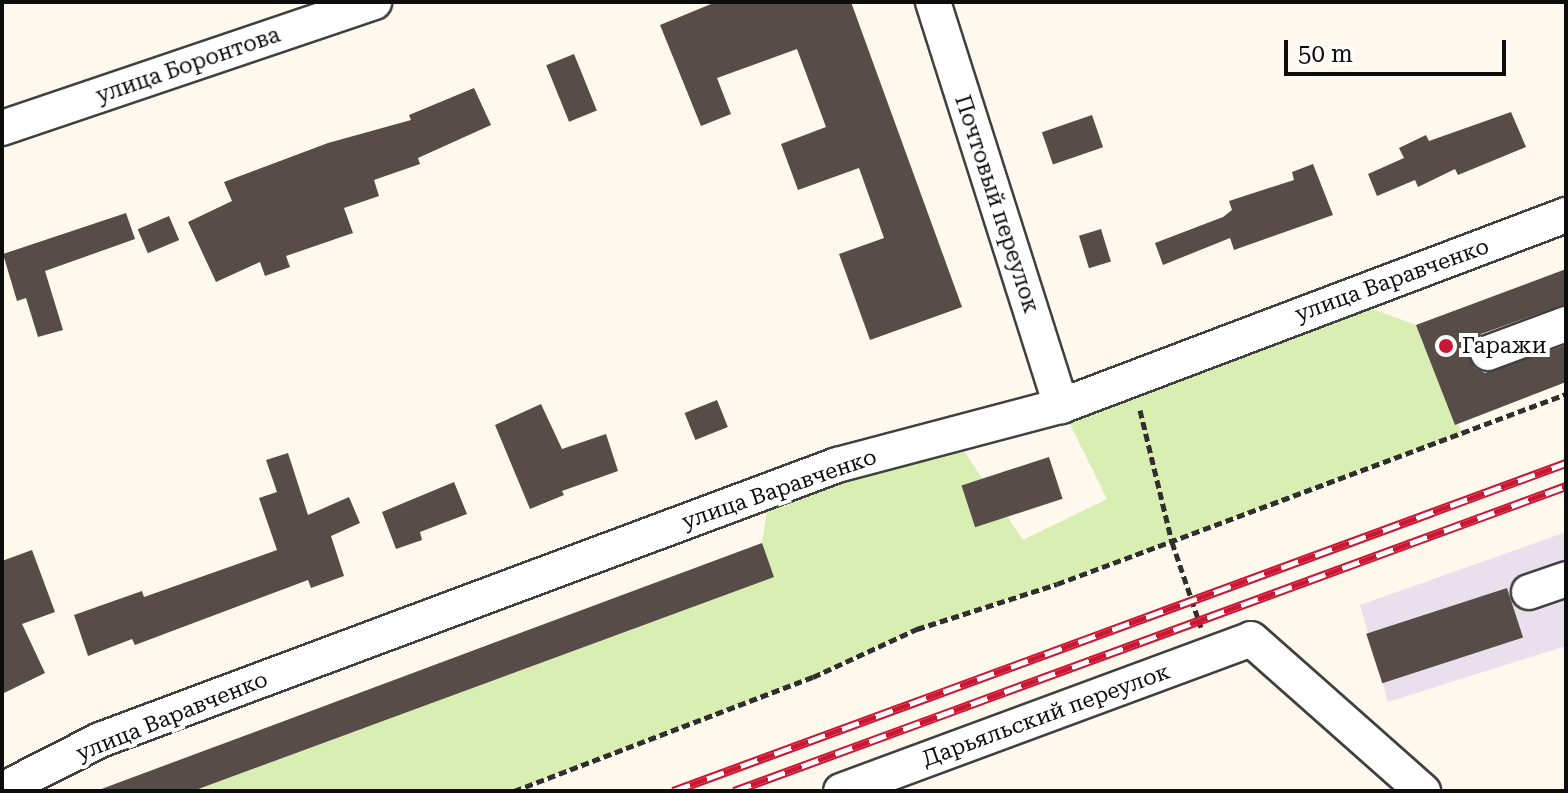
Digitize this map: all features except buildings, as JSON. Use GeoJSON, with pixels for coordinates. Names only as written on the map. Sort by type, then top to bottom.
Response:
{"type":"FeatureCollection","features":[{"type":"Feature","properties":{"kind":"street","name":"улица Боронтова"},"geometry":{"type":"LineString","coordinates":[[2,128],[374,2]]}},
{"type":"Feature","properties":{"kind":"street","name":"Почтовый переулок"},"geometry":{"type":"LineString","coordinates":[[933,2],[1061,406]]}},
{"type":"Feature","properties":{"kind":"street","name":"улица Варавченко"},"geometry":{"type":"LineString","coordinates":[[2,790],[100,740],[837,465],[1061,406],[1566,215]]}},
{"type":"Feature","properties":{"kind":"street"},"geometry":{"type":"LineString","coordinates":[[1488,353],[1566,324]]}},
{"type":"Feature","properties":{"kind":"street"},"geometry":{"type":"LineString","coordinates":[[1529,592],[1566,579]]}},
{"type":"Feature","properties":{"kind":"street","name":"Дарьяльский переулок"},"geometry":{"type":"LineString","coordinates":[[841,791],[1251,639],[1423,791]]}},
{"type":"Feature","properties":{"kind":"path"},"geometry":{"type":"LineString","coordinates":[[1140,376],[1140,422],[1172,542],[1212,653]]}},
{"type":"Feature","properties":{"kind":"path"},"geometry":{"type":"LineString","coordinates":[[514,791],[813,677],[917,629],[1172,542],[1566,394]]}},
{"type":"Feature","properties":{"kind":"shaded area"},"geometry":{"type":"Polygon","coordinates":[[[1566,532],[1566,646],[1388,702],[1360,605],[1566,532]]]}},
{"type":"Feature","properties":{"kind":"green space"},"geometry":{"type":"Polygon","coordinates":[[[1343,298],[1416,325],[1462,433],[1057,584],[917,629],[813,677],[514,791],[193,791],[774,577],[762,543],[770,490],[953,434],[1023,540],[1107,499],[1061,406],[1343,298]]]}},
{"type":"Feature","properties":{"kind":"railway"},"geometry":{"type":"LineString","coordinates":[[673,791],[1566,463]]}},
{"type":"Feature","properties":{"kind":"railway"},"geometry":{"type":"LineString","coordinates":[[734,791],[1566,486]]}},
{"type":"Feature","properties":{"kind":"place","name":"Гаражи"},"geometry":{"type":"Point","coordinates":[1446,346]}}]}
